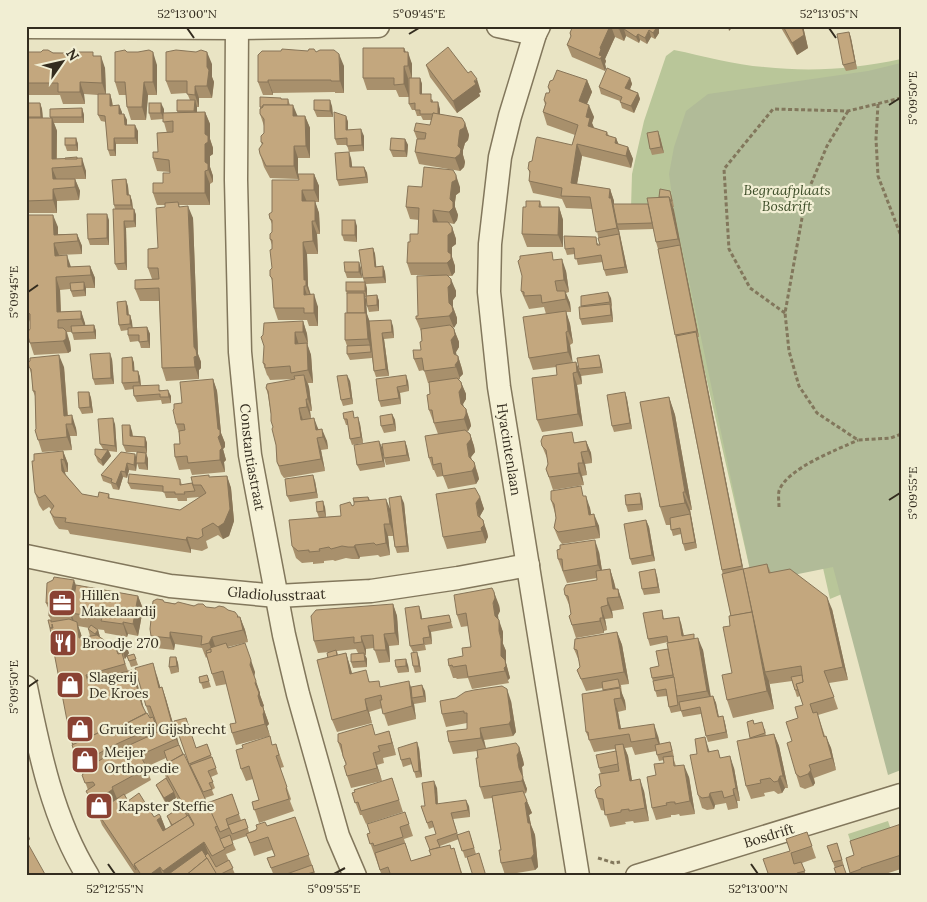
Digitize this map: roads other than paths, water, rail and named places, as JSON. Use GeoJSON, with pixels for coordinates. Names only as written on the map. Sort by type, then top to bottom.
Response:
{"type":"FeatureCollection","features":[{"type":"Feature","properties":{"kind":"street"},"geometry":{"type":"LineString","coordinates":[[26,27],[378,26]]}},
{"type":"Feature","properties":{"kind":"street"},"geometry":{"type":"LineString","coordinates":[[498,26],[537,30]]}},
{"type":"Feature","properties":{"kind":"street","name":"Constantiastraat"},"geometry":{"type":"LineString","coordinates":[[238,27],[236,180],[240,352],[250,455],[298,694],[338,836],[355,876]]}},
{"type":"Feature","properties":{"kind":"street","name":"Hyacintenlaan"},"geometry":{"type":"LineString","coordinates":[[537,30],[510,116],[500,156],[490,244],[489,292],[499,387],[578,876]]}},
{"type":"Feature","properties":{"kind":"street","name":"Gladiolusstraat"},"geometry":{"type":"LineString","coordinates":[[26,556],[170,586],[277,596],[371,591],[528,565]]}},
{"type":"Feature","properties":{"kind":"street"},"geometry":{"type":"LineString","coordinates":[[26,687],[36,734],[58,812],[79,862],[88,876]]}},
{"type":"Feature","properties":{"kind":"street","name":"Bosdrift"},"geometry":{"type":"LineString","coordinates":[[637,876],[901,795]]}},
{"type":"Feature","properties":{"kind":"place","name":"Hillen Makelaardij"},"geometry":{"type":"Point","coordinates":[62,603]}},
{"type":"Feature","properties":{"kind":"place","name":"Broodje 270"},"geometry":{"type":"Point","coordinates":[63,643]}},
{"type":"Feature","properties":{"kind":"place","name":"Slagerij De Kroes"},"geometry":{"type":"Point","coordinates":[70,685]}},
{"type":"Feature","properties":{"kind":"place","name":"Gruiterij Gijsbrecht"},"geometry":{"type":"Point","coordinates":[80,729]}},
{"type":"Feature","properties":{"kind":"place","name":"Meijer Orthopedie"},"geometry":{"type":"Point","coordinates":[85,760]}},
{"type":"Feature","properties":{"kind":"place","name":"Kapster Steffie"},"geometry":{"type":"Point","coordinates":[99,806]}},
{"type":"Feature","properties":{"kind":"park label","name":"Begraafplaats Bosdrift"},"geometry":{"type":"Point","coordinates":[787,198]}}]}
